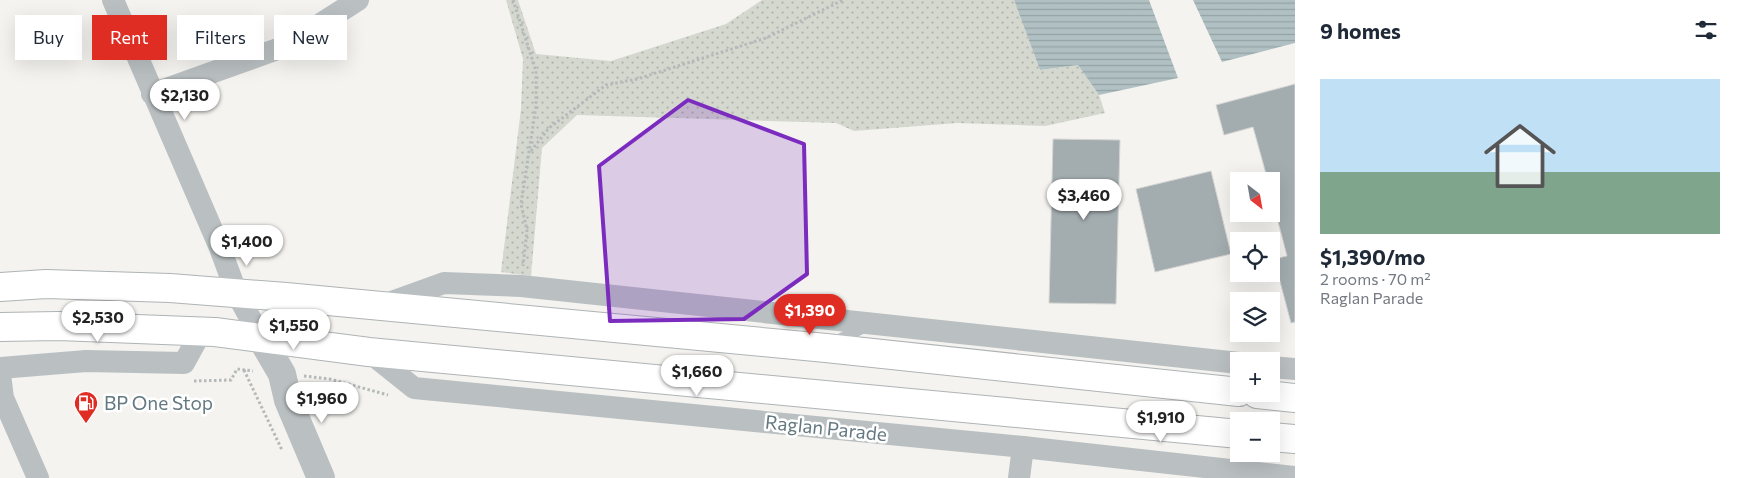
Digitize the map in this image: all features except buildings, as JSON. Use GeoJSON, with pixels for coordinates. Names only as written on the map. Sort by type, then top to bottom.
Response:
{"type":"FeatureCollection","features":[{"type":"Feature","properties":{"kind":"highway"},"geometry":{"type":"LineString","coordinates":[[0,287],[46,284],[170,288],[821,348],[1230,391]]}},
{"type":"Feature","properties":{"kind":"highway","name":"Raglan Parade"},"geometry":{"type":"LineString","coordinates":[[0,327],[58,326],[201,332],[369,352],[1230,433]]}},
{"type":"Feature","properties":{"kind":"highway"},"geometry":{"type":"LineString","coordinates":[[1280,396],[1295,398]]}},
{"type":"Feature","properties":{"kind":"highway"},"geometry":{"type":"LineString","coordinates":[[1280,438],[1295,439]]}},
{"type":"Feature","properties":{"kind":"street"},"geometry":{"type":"LineString","coordinates":[[113,0],[220,248],[237,294],[282,374],[288,400],[322,478]]}},
{"type":"Feature","properties":{"kind":"street"},"geometry":{"type":"LineString","coordinates":[[152,94],[286,46],[358,0]]}},
{"type":"Feature","properties":{"kind":"street"},"geometry":{"type":"LineString","coordinates":[[380,306],[444,282],[521,286],[1230,362]]}},
{"type":"Feature","properties":{"kind":"street"},"geometry":{"type":"LineString","coordinates":[[0,368],[86,361],[184,363],[201,332]]}},
{"type":"Feature","properties":{"kind":"street","name":"Raglan Parade"},"geometry":{"type":"LineString","coordinates":[[369,352],[414,388],[1023,447],[1295,477]]}},
{"type":"Feature","properties":{"kind":"street"},"geometry":{"type":"LineString","coordinates":[[1280,368],[1295,370]]}},
{"type":"Feature","properties":{"kind":"street"},"geometry":{"type":"LineString","coordinates":[[0,374],[4,398],[38,478]]}},
{"type":"Feature","properties":{"kind":"street"},"geometry":{"type":"LineString","coordinates":[[1019,478],[1023,447]]}},
{"type":"Feature","properties":{"kind":"lane"},"geometry":{"type":"LineString","coordinates":[[821,348],[873,324]]}},
{"type":"Feature","properties":{"kind":"path"},"geometry":{"type":"LineString","coordinates":[[513,0],[536,71],[536,106],[521,204],[526,230],[521,286]]}},
{"type":"Feature","properties":{"kind":"path"},"geometry":{"type":"LineString","coordinates":[[530,151],[550,128],[606,85],[637,79],[766,38],[843,0]]}},
{"type":"Feature","properties":{"kind":"path"},"geometry":{"type":"LineString","coordinates":[[244,370],[282,450]]}},
{"type":"Feature","properties":{"kind":"highlighted area"},"geometry":{"type":"Polygon","coordinates":[[[688,100],[804,144],[807,274],[744,319],[610,321],[599,166],[688,100]]]}},
{"type":"Feature","properties":{"kind":"shaded area"},"geometry":{"type":"Polygon","coordinates":[[[506,0],[518,0],[536,54],[611,61],[726,24],[762,0],[1014,0],[1040,70],[1078,65],[1099,95],[1105,113],[1045,126],[957,123],[854,131],[836,123],[577,115],[542,148],[531,276],[501,272],[521,109],[523,59],[506,0]]]}},
{"type":"Feature","properties":{"kind":"shaded area"},"geometry":{"type":"Polygon","coordinates":[[[1014,0],[1149,0],[1178,78],[1099,95],[1078,65],[1040,70],[1014,0]]]}},
{"type":"Feature","properties":{"kind":"shaded area"},"geometry":{"type":"Polygon","coordinates":[[[1193,0],[1295,0],[1295,43],[1222,62],[1193,0]]]}},
{"type":"Feature","properties":{"kind":"place","name":"BP One Stop"},"geometry":{"type":"Point","coordinates":[86,424]}}]}
